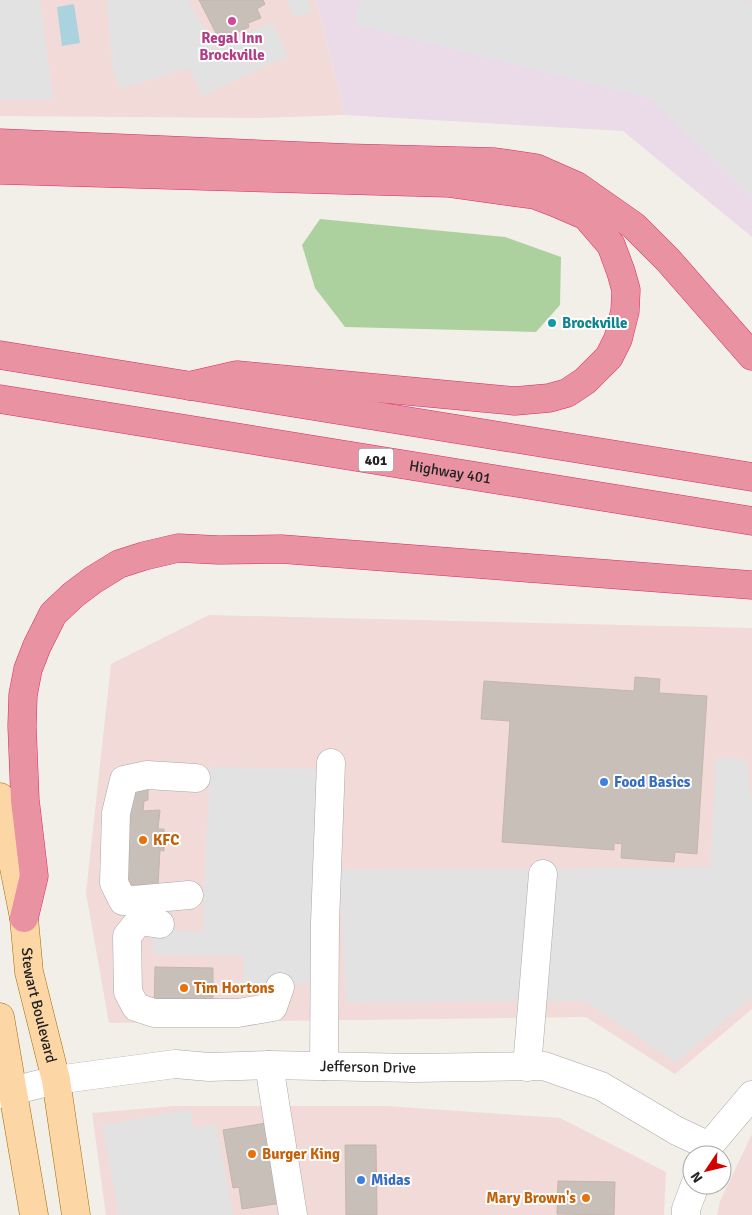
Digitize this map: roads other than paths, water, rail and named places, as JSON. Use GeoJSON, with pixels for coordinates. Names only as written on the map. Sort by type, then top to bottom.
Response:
{"type":"FeatureCollection","features":[{"type":"Feature","properties":{"kind":"highway"},"geometry":{"type":"LineString","coordinates":[[0,143],[495,162],[536,168],[577,186],[634,226],[668,260],[752,356]]}},
{"type":"Feature","properties":{"kind":"highway"},"geometry":{"type":"LineString","coordinates":[[0,170],[448,183],[535,195],[586,216],[611,245],[626,290],[625,311],[618,339],[609,358],[585,381],[567,393],[549,398],[515,401],[237,376],[189,386]]}},
{"type":"Feature","properties":{"kind":"highway"},"geometry":{"type":"LineString","coordinates":[[0,355],[752,477]]}},
{"type":"Feature","properties":{"kind":"highway","name":"Highway 401"},"geometry":{"type":"LineString","coordinates":[[0,399],[752,521]]}},
{"type":"Feature","properties":{"kind":"highway"},"geometry":{"type":"LineString","coordinates":[[24,918],[34,876],[25,800],[22,735],[23,695],[28,669],[53,614],[73,595],[119,564],[178,548],[281,550],[752,585]]}},
{"type":"Feature","properties":{"kind":"main road","name":"Stewart Boulevard"},"geometry":{"type":"LineString","coordinates":[[0,797],[24,918],[29,972],[56,1080],[76,1215]]}},
{"type":"Feature","properties":{"kind":"main road"},"geometry":{"type":"LineString","coordinates":[[0,1017],[6,1092],[34,1215]]}},
{"type":"Feature","properties":{"kind":"street"},"geometry":{"type":"LineString","coordinates":[[324,1066],[325,923],[331,762]]}},
{"type":"Feature","properties":{"kind":"street"},"geometry":{"type":"LineString","coordinates":[[189,894],[123,901],[114,883],[116,813],[124,780],[147,775],[196,778]]}},
{"type":"Feature","properties":{"kind":"street"},"geometry":{"type":"LineString","coordinates":[[527,1067],[543,874]]}},
{"type":"Feature","properties":{"kind":"street"},"geometry":{"type":"LineString","coordinates":[[160,924],[139,921],[128,936],[128,992],[136,1007],[154,1013],[238,1013],[274,1008],[280,988]]}},
{"type":"Feature","properties":{"kind":"street","name":"Jefferson Drive"},"geometry":{"type":"LineString","coordinates":[[6,1092],[56,1080],[175,1064],[210,1067],[268,1065],[413,1068],[544,1066],[601,1086],[699,1145]]}},
{"type":"Feature","properties":{"kind":"street"},"geometry":{"type":"LineString","coordinates":[[268,1065],[293,1215]]}},
{"type":"Feature","properties":{"kind":"street"},"geometry":{"type":"LineString","coordinates":[[711,1145],[752,1095]]}},
{"type":"Feature","properties":{"kind":"street"},"geometry":{"type":"LineString","coordinates":[[686,1215],[686,1209],[691,1195]]}},
{"type":"Feature","properties":{"kind":"water"},"geometry":{"type":"Polygon","coordinates":[[[74,4],[80,43],[62,46],[57,7],[74,4]]]}},
{"type":"Feature","properties":{"kind":"place","name":"Regal Inn Brockville"},"geometry":{"type":"Point","coordinates":[232,21]}},
{"type":"Feature","properties":{"kind":"place","name":"Brockville"},"geometry":{"type":"Point","coordinates":[552,323]}},
{"type":"Feature","properties":{"kind":"place","name":"Food Basics"},"geometry":{"type":"Point","coordinates":[604,782]}},
{"type":"Feature","properties":{"kind":"place","name":"KFC"},"geometry":{"type":"Point","coordinates":[143,840]}},
{"type":"Feature","properties":{"kind":"place","name":"Tim Hortons"},"geometry":{"type":"Point","coordinates":[184,988]}},
{"type":"Feature","properties":{"kind":"place","name":"Burger King"},"geometry":{"type":"Point","coordinates":[252,1154]}},
{"type":"Feature","properties":{"kind":"place","name":"Midas"},"geometry":{"type":"Point","coordinates":[361,1180]}},
{"type":"Feature","properties":{"kind":"place","name":"Mary Brown's"},"geometry":{"type":"Point","coordinates":[586,1198]}}]}
